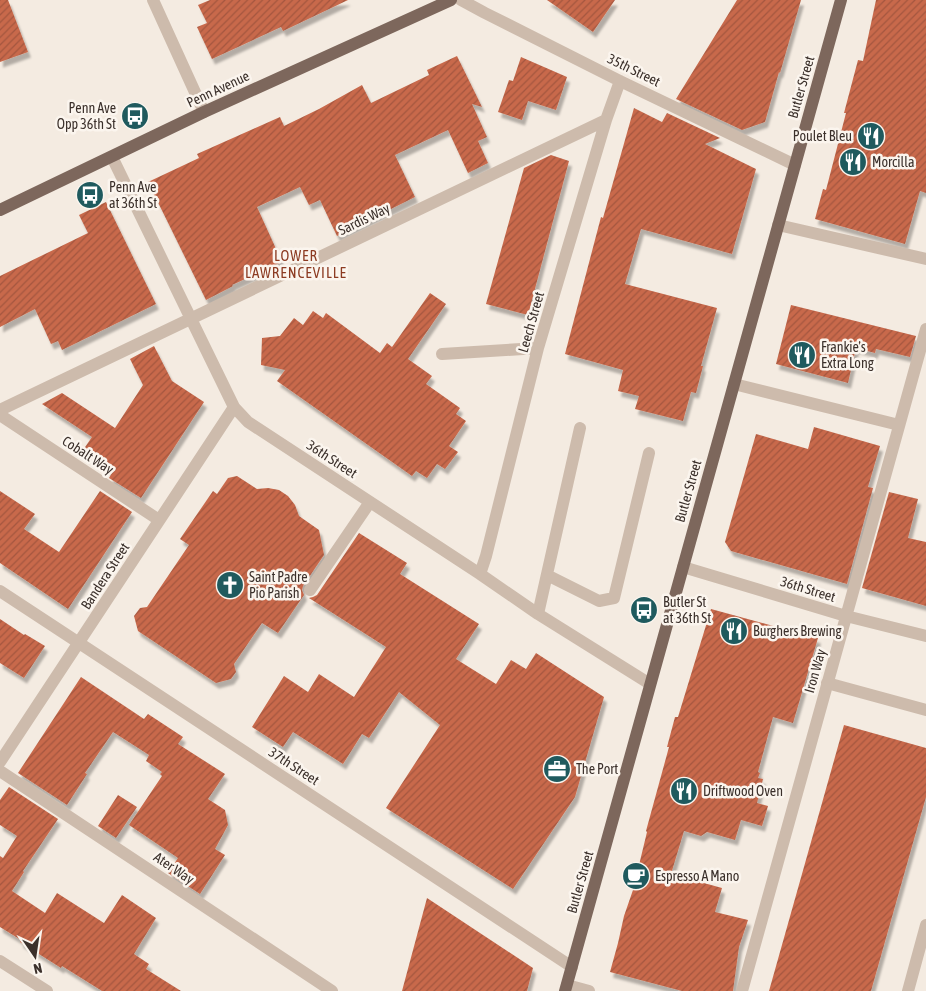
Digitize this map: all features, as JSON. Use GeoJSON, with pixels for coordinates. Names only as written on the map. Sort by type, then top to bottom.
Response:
{"type":"FeatureCollection","features":[{"type":"Feature","properties":{"kind":"main road","name":"Penn Avenue"},"geometry":{"type":"LineString","coordinates":[[0,210],[204,112],[452,0]]}},
{"type":"Feature","properties":{"kind":"main road","name":"Butler Street"},"geometry":{"type":"LineString","coordinates":[[566,988],[841,0]]}},
{"type":"Feature","properties":{"kind":"street"},"geometry":{"type":"LineString","coordinates":[[153,0],[204,112]]}},
{"type":"Feature","properties":{"kind":"street","name":"35th Street"},"geometry":{"type":"LineString","coordinates":[[462,0],[620,80],[795,165]]}},
{"type":"Feature","properties":{"kind":"street","name":"Leech Street"},"geometry":{"type":"LineString","coordinates":[[480,574],[538,348],[606,120],[620,80]]}},
{"type":"Feature","properties":{"kind":"street","name":"Sardis Way"},"geometry":{"type":"LineString","coordinates":[[0,410],[606,120]]}},
{"type":"Feature","properties":{"kind":"street","name":"36th Street"},"geometry":{"type":"LineString","coordinates":[[112,157],[234,407],[248,422],[538,614],[650,684]]}},
{"type":"Feature","properties":{"kind":"street"},"geometry":{"type":"LineString","coordinates":[[778,224],[926,259]]}},
{"type":"Feature","properties":{"kind":"street","name":"Iron Way"},"geometry":{"type":"LineString","coordinates":[[742,991],[926,329]]}},
{"type":"Feature","properties":{"kind":"street"},"geometry":{"type":"LineString","coordinates":[[442,354],[538,348]]}},
{"type":"Feature","properties":{"kind":"street"},"geometry":{"type":"LineString","coordinates":[[734,384],[899,425]]}},
{"type":"Feature","properties":{"kind":"street","name":"Bandera Street"},"geometry":{"type":"LineString","coordinates":[[0,762],[234,407]]}},
{"type":"Feature","properties":{"kind":"street","name":"Cobalt Way"},"geometry":{"type":"LineString","coordinates":[[0,415],[159,520]]}},
{"type":"Feature","properties":{"kind":"street"},"geometry":{"type":"LineString","coordinates":[[538,614],[580,428]]}},
{"type":"Feature","properties":{"kind":"street"},"geometry":{"type":"LineString","coordinates":[[547,576],[599,601],[614,598],[649,453]]}},
{"type":"Feature","properties":{"kind":"street"},"geometry":{"type":"LineString","coordinates":[[310,590],[370,502]]}},
{"type":"Feature","properties":{"kind":"street","name":"36th Street"},"geometry":{"type":"LineString","coordinates":[[683,567],[846,616],[926,636]]}},
{"type":"Feature","properties":{"kind":"street","name":"37th Street"},"geometry":{"type":"LineString","coordinates":[[0,590],[572,967]]}},
{"type":"Feature","properties":{"kind":"street"},"geometry":{"type":"LineString","coordinates":[[827,683],[926,710]]}},
{"type":"Feature","properties":{"kind":"street","name":"Ater Way"},"geometry":{"type":"LineString","coordinates":[[0,771],[332,991]]}},
{"type":"Feature","properties":{"kind":"street"},"geometry":{"type":"LineString","coordinates":[[908,991],[926,925]]}},
{"type":"Feature","properties":{"kind":"street"},"geometry":{"type":"LineString","coordinates":[[0,961],[46,991]]}},
{"type":"Feature","properties":{"kind":"street"},"geometry":{"type":"LineString","coordinates":[[566,988],[590,991]]}},
{"type":"Feature","properties":{"kind":"building"},"geometry":{"type":"Polygon","coordinates":[[[0,0],[8,0],[28,52],[0,62],[0,0]]]}},
{"type":"Feature","properties":{"kind":"building"},"geometry":{"type":"Polygon","coordinates":[[[210,0],[348,0],[283,31],[281,27],[212,59],[197,27],[207,23],[198,5],[210,0]]]}},
{"type":"Feature","properties":{"kind":"building"},"geometry":{"type":"Polygon","coordinates":[[[547,0],[615,0],[593,32],[547,0]]]}},
{"type":"Feature","properties":{"kind":"building"},"geometry":{"type":"Polygon","coordinates":[[[737,0],[801,0],[765,122],[742,130],[676,99],[737,0]]]}},
{"type":"Feature","properties":{"kind":"building"},"geometry":{"type":"Polygon","coordinates":[[[876,0],[926,0],[926,193],[920,191],[905,244],[815,219],[823,189],[826,190],[858,60],[863,61],[876,0]]]}},
{"type":"Feature","properties":{"kind":"building"},"geometry":{"type":"Polygon","coordinates":[[[457,56],[482,107],[472,104],[487,137],[478,141],[488,163],[468,173],[448,130],[395,155],[415,197],[337,236],[320,200],[309,205],[300,187],[257,207],[282,262],[232,285],[206,300],[148,182],[199,158],[197,154],[280,117],[284,126],[362,85],[371,103],[429,75],[427,70],[457,56]]]}},
{"type":"Feature","properties":{"kind":"building"},"geometry":{"type":"Polygon","coordinates":[[[521,57],[567,77],[556,110],[528,101],[522,120],[498,112],[509,80],[513,81],[521,57]]]}},
{"type":"Feature","properties":{"kind":"building"},"geometry":{"type":"Polygon","coordinates":[[[634,108],[662,122],[667,113],[720,138],[705,144],[756,169],[732,254],[641,229],[625,284],[717,308],[701,366],[703,366],[696,393],[691,392],[683,421],[635,409],[639,396],[618,391],[623,370],[565,354],[601,217],[603,218],[634,108]]]}},
{"type":"Feature","properties":{"kind":"building"},"geometry":{"type":"Polygon","coordinates":[[[551,155],[569,161],[528,315],[486,304],[524,168],[551,155]]]}},
{"type":"Feature","properties":{"kind":"building"},"geometry":{"type":"Polygon","coordinates":[[[106,202],[156,304],[62,350],[58,341],[51,344],[35,309],[0,327],[0,276],[88,233],[79,215],[106,202]]]}},
{"type":"Feature","properties":{"kind":"building"},"geometry":{"type":"Polygon","coordinates":[[[430,293],[446,304],[408,359],[432,376],[426,384],[460,408],[456,414],[466,421],[449,446],[458,452],[445,469],[437,464],[427,478],[416,471],[412,476],[277,381],[285,370],[261,365],[262,338],[280,336],[294,318],[303,325],[313,311],[323,318],[326,313],[380,353],[387,343],[392,347],[430,293]]]}},
{"type":"Feature","properties":{"kind":"building"},"geometry":{"type":"Polygon","coordinates":[[[791,305],[916,336],[910,357],[876,349],[875,353],[856,348],[848,383],[776,364],[791,305]]]}},
{"type":"Feature","properties":{"kind":"building"},"geometry":{"type":"Polygon","coordinates":[[[154,346],[172,381],[204,402],[141,498],[109,478],[112,473],[81,453],[92,437],[42,404],[62,393],[115,428],[143,385],[130,359],[154,346]]]}},
{"type":"Feature","properties":{"kind":"building"},"geometry":{"type":"Polygon","coordinates":[[[814,427],[880,446],[868,487],[873,488],[847,584],[731,551],[725,542],[756,434],[808,449],[814,427]]]}},
{"type":"Feature","properties":{"kind":"building","name":"Saint Padre Pio Parish"},"geometry":{"type":"Polygon","coordinates":[[[237,476],[257,489],[279,490],[288,496],[295,505],[299,516],[319,530],[324,555],[303,586],[304,595],[278,633],[262,623],[234,664],[236,672],[231,679],[216,683],[138,631],[134,616],[140,608],[147,607],[189,545],[180,539],[213,491],[217,494],[228,478],[237,476]]]}},
{"type":"Feature","properties":{"kind":"building"},"geometry":{"type":"Polygon","coordinates":[[[0,491],[35,514],[24,529],[59,552],[100,491],[132,512],[68,609],[0,563],[0,491]]]}},
{"type":"Feature","properties":{"kind":"building"},"geometry":{"type":"Polygon","coordinates":[[[889,492],[918,499],[908,538],[926,542],[926,606],[862,588],[889,492]]]}},
{"type":"Feature","properties":{"kind":"building"},"geometry":{"type":"Polygon","coordinates":[[[359,533],[407,563],[400,574],[479,624],[456,659],[496,684],[511,660],[526,669],[536,653],[604,697],[575,797],[513,889],[386,808],[440,725],[399,692],[369,738],[362,734],[343,764],[293,732],[283,747],[252,727],[284,676],[308,692],[319,674],[354,697],[386,647],[309,598],[317,595],[359,533]]]}},
{"type":"Feature","properties":{"kind":"building"},"geometry":{"type":"Polygon","coordinates":[[[711,609],[818,638],[793,723],[773,717],[758,772],[760,773],[758,778],[763,779],[757,803],[768,806],[762,826],[741,820],[735,840],[707,832],[701,836],[684,831],[671,874],[722,888],[715,912],[748,920],[739,947],[733,991],[682,991],[610,972],[624,916],[633,890],[675,717],[678,717],[711,609]]]}},
{"type":"Feature","properties":{"kind":"building"},"geometry":{"type":"Polygon","coordinates":[[[0,619],[45,646],[24,678],[0,663],[0,619]]]}},
{"type":"Feature","properties":{"kind":"building"},"geometry":{"type":"Polygon","coordinates":[[[81,677],[144,719],[148,714],[183,737],[178,744],[225,774],[208,799],[225,810],[228,825],[215,849],[225,855],[200,894],[168,873],[178,858],[129,825],[162,776],[160,774],[162,772],[146,761],[149,755],[113,732],[85,773],[87,774],[67,805],[18,773],[81,677]]]}},
{"type":"Feature","properties":{"kind":"building"},"geometry":{"type":"Polygon","coordinates":[[[844,725],[926,748],[926,797],[871,991],[769,991],[844,725]]]}},
{"type":"Feature","properties":{"kind":"building"},"geometry":{"type":"Polygon","coordinates":[[[9,787],[58,819],[12,891],[45,913],[57,893],[104,923],[122,895],[156,918],[134,954],[149,964],[146,969],[181,991],[102,991],[62,966],[61,968],[0,927],[0,856],[3,858],[17,836],[0,825],[0,800],[9,787]]]}},
{"type":"Feature","properties":{"kind":"building"},"geometry":{"type":"Polygon","coordinates":[[[118,795],[137,807],[116,838],[98,826],[118,795]]]}},
{"type":"Feature","properties":{"kind":"building"},"geometry":{"type":"Polygon","coordinates":[[[427,898],[533,968],[527,991],[402,991],[427,898]]]}},
{"type":"Feature","properties":{"kind":"place","name":"Penn Ave Opp 36th St"},"geometry":{"type":"Point","coordinates":[135,116]}},
{"type":"Feature","properties":{"kind":"place","name":"Poulet Bleu"},"geometry":{"type":"Point","coordinates":[871,136]}},
{"type":"Feature","properties":{"kind":"place","name":"Morcilla"},"geometry":{"type":"Point","coordinates":[853,162]}},
{"type":"Feature","properties":{"kind":"place","name":"Penn Ave at 36th St"},"geometry":{"type":"Point","coordinates":[90,195]}},
{"type":"Feature","properties":{"kind":"place","name":"Frankie's Extra Long"},"geometry":{"type":"Point","coordinates":[802,355]}},
{"type":"Feature","properties":{"kind":"place","name":"Saint Padre Pio Parish"},"geometry":{"type":"Point","coordinates":[230,585]}},
{"type":"Feature","properties":{"kind":"place","name":"Butler St at 36th St"},"geometry":{"type":"Point","coordinates":[644,610]}},
{"type":"Feature","properties":{"kind":"place","name":"Burghers Brewing"},"geometry":{"type":"Point","coordinates":[734,631]}},
{"type":"Feature","properties":{"kind":"place","name":"The Port"},"geometry":{"type":"Point","coordinates":[557,769]}},
{"type":"Feature","properties":{"kind":"place","name":"Driftwood Oven"},"geometry":{"type":"Point","coordinates":[684,791]}},
{"type":"Feature","properties":{"kind":"place","name":"Espresso A Mano"},"geometry":{"type":"Point","coordinates":[636,876]}},
{"type":"Feature","properties":{"kind":"district","name":"LOWER LAWRENCEVILLE"},"geometry":{"type":"Point","coordinates":[296,264]}}]}
